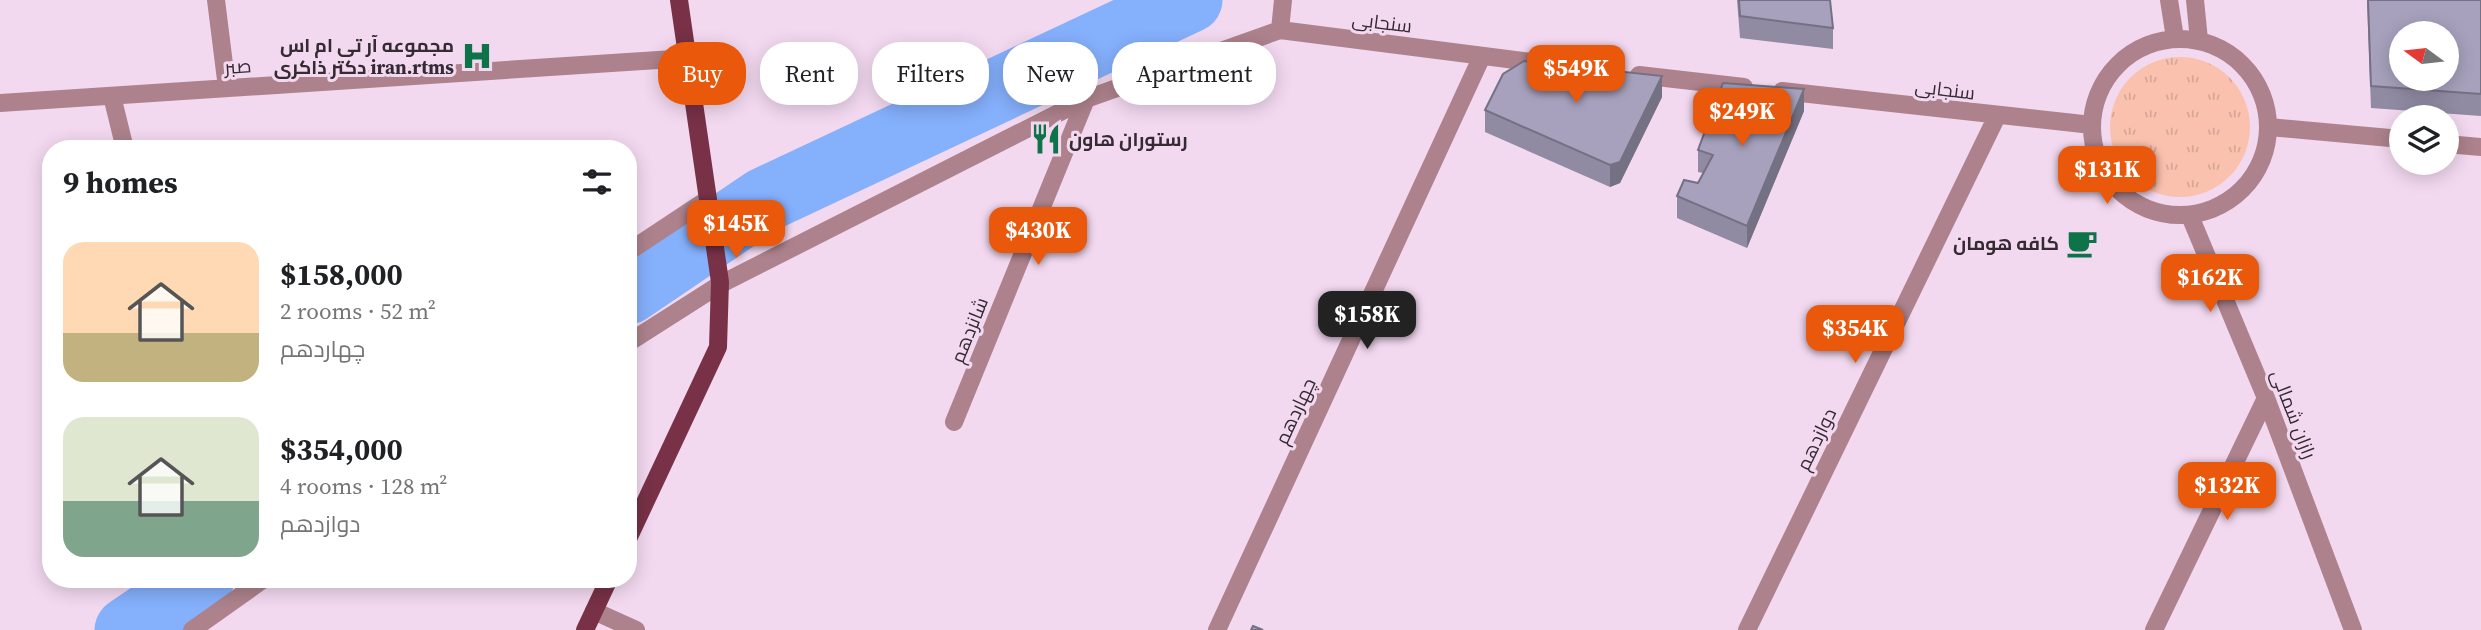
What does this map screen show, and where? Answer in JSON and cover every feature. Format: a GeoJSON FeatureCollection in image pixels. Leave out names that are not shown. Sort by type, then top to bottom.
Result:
{"type":"FeatureCollection","features":[{"type":"Feature","properties":{"kind":"main road"},"geometry":{"type":"LineString","coordinates":[[679,0],[686,42]]}},
{"type":"Feature","properties":{"kind":"main road"},"geometry":{"type":"LineString","coordinates":[[637,520],[718,347],[720,284],[695,105]]}},
{"type":"Feature","properties":{"kind":"main road"},"geometry":{"type":"LineString","coordinates":[[585,630],[605,588]]}},
{"type":"Feature","properties":{"kind":"street"},"geometry":{"type":"LineString","coordinates":[[216,0],[228,88]]}},
{"type":"Feature","properties":{"kind":"street"},"geometry":{"type":"LineString","coordinates":[[1280,30],[1283,0]]}},
{"type":"Feature","properties":{"kind":"street"},"geometry":{"type":"LineString","coordinates":[[2169,0],[2175,38]]}},
{"type":"Feature","properties":{"kind":"street"},"geometry":{"type":"LineString","coordinates":[[2195,0],[2199,40]]}},
{"type":"Feature","properties":{"kind":"street","name":"سنجابی"},"geometry":{"type":"LineString","coordinates":[[1098,95],[1280,30],[1563,66]]}},
{"type":"Feature","properties":{"kind":"street"},"geometry":{"type":"LineString","coordinates":[[2175,38],[2199,40],[2221,48],[2241,62],[2256,80],[2266,103],[2269,127],[2265,152],[2255,176],[2237,195],[2215,209],[2190,216],[2160,214],[2132,202],[2110,182],[2096,155],[2092,125],[2096,99],[2108,76],[2126,57],[2149,44],[2175,38]]}},
{"type":"Feature","properties":{"kind":"street","name":"چهاردهم"},"geometry":{"type":"LineString","coordinates":[[1217,630],[1482,57]]}},
{"type":"Feature","properties":{"kind":"street","name":"صبر"},"geometry":{"type":"LineString","coordinates":[[0,103],[658,60]]}},
{"type":"Feature","properties":{"kind":"street","name":"سنجابی"},"geometry":{"type":"LineString","coordinates":[[1617,72],[2092,125]]}},
{"type":"Feature","properties":{"kind":"street"},"geometry":{"type":"LineString","coordinates":[[112,96],[123,140]]}},
{"type":"Feature","properties":{"kind":"street","name":"سنجابی"},"geometry":{"type":"LineString","coordinates":[[637,337],[720,284],[1074,105]]}},
{"type":"Feature","properties":{"kind":"street","name":"شانزدهم"},"geometry":{"type":"LineString","coordinates":[[954,422],[1084,105]]}},
{"type":"Feature","properties":{"kind":"street","name":"دوازدهم"},"geometry":{"type":"LineString","coordinates":[[1747,630],[1997,116]]}},
{"type":"Feature","properties":{"kind":"street"},"geometry":{"type":"LineString","coordinates":[[2269,127],[2389,138]]}},
{"type":"Feature","properties":{"kind":"street"},"geometry":{"type":"LineString","coordinates":[[2459,145],[2481,147]]}},
{"type":"Feature","properties":{"kind":"street"},"geometry":{"type":"LineString","coordinates":[[637,246],[708,201]]}},
{"type":"Feature","properties":{"kind":"street","name":"رازان شمالی"},"geometry":{"type":"LineString","coordinates":[[2190,216],[2266,398],[2353,630]]}},
{"type":"Feature","properties":{"kind":"street"},"geometry":{"type":"LineString","coordinates":[[2154,630],[2266,398]]}},
{"type":"Feature","properties":{"kind":"street"},"geometry":{"type":"LineString","coordinates":[[192,630],[251,588]]}},
{"type":"Feature","properties":{"kind":"street"},"geometry":{"type":"LineString","coordinates":[[594,611],[636,630]]}},
{"type":"Feature","properties":{"kind":"green space"},"geometry":{"type":"Polygon","coordinates":[[[2180,57],[2207,62],[2230,77],[2245,100],[2250,127],[2245,154],[2230,177],[2207,192],[2180,197],[2153,192],[2130,177],[2115,154],[2110,127],[2115,100],[2130,77],[2153,62],[2180,57]]]}},
{"type":"Feature","properties":{"kind":"building"},"geometry":{"type":"Polygon","coordinates":[[[1739,0],[1830,0],[1833,28],[1740,16],[1739,0]]]}},
{"type":"Feature","properties":{"kind":"building"},"geometry":{"type":"Polygon","coordinates":[[[2368,0],[2481,0],[2481,94],[2440,91],[2459,91],[2459,21],[2389,21],[2389,87],[2371,86],[2368,0]]]}},
{"type":"Feature","properties":{"kind":"building"},"geometry":{"type":"Polygon","coordinates":[[[1524,61],[1662,76],[1620,162],[1610,165],[1485,110],[1503,74],[1524,61]]]}},
{"type":"Feature","properties":{"kind":"building"},"geometry":{"type":"Polygon","coordinates":[[[1723,83],[1804,89],[1747,226],[1677,196],[1684,180],[1698,183],[1713,155],[1698,150],[1723,83]]]}},
{"type":"Feature","properties":{"kind":"waterway"},"geometry":{"type":"LineString","coordinates":[[637,286],[764,200],[1190,0]]}},
{"type":"Feature","properties":{"kind":"waterway"},"geometry":{"type":"LineString","coordinates":[[127,630],[189,588]]}},
{"type":"Feature","properties":{"kind":"place","name":"مجموعه آر تی ام اس دکتر ذاکری iran.rtms"},"geometry":{"type":"Point","coordinates":[477,56]}},
{"type":"Feature","properties":{"kind":"place","name":"رستوران هاون"},"geometry":{"type":"Point","coordinates":[1046,139]}},
{"type":"Feature","properties":{"kind":"place","name":"کافه هومان"},"geometry":{"type":"Point","coordinates":[2082,243]}}]}
